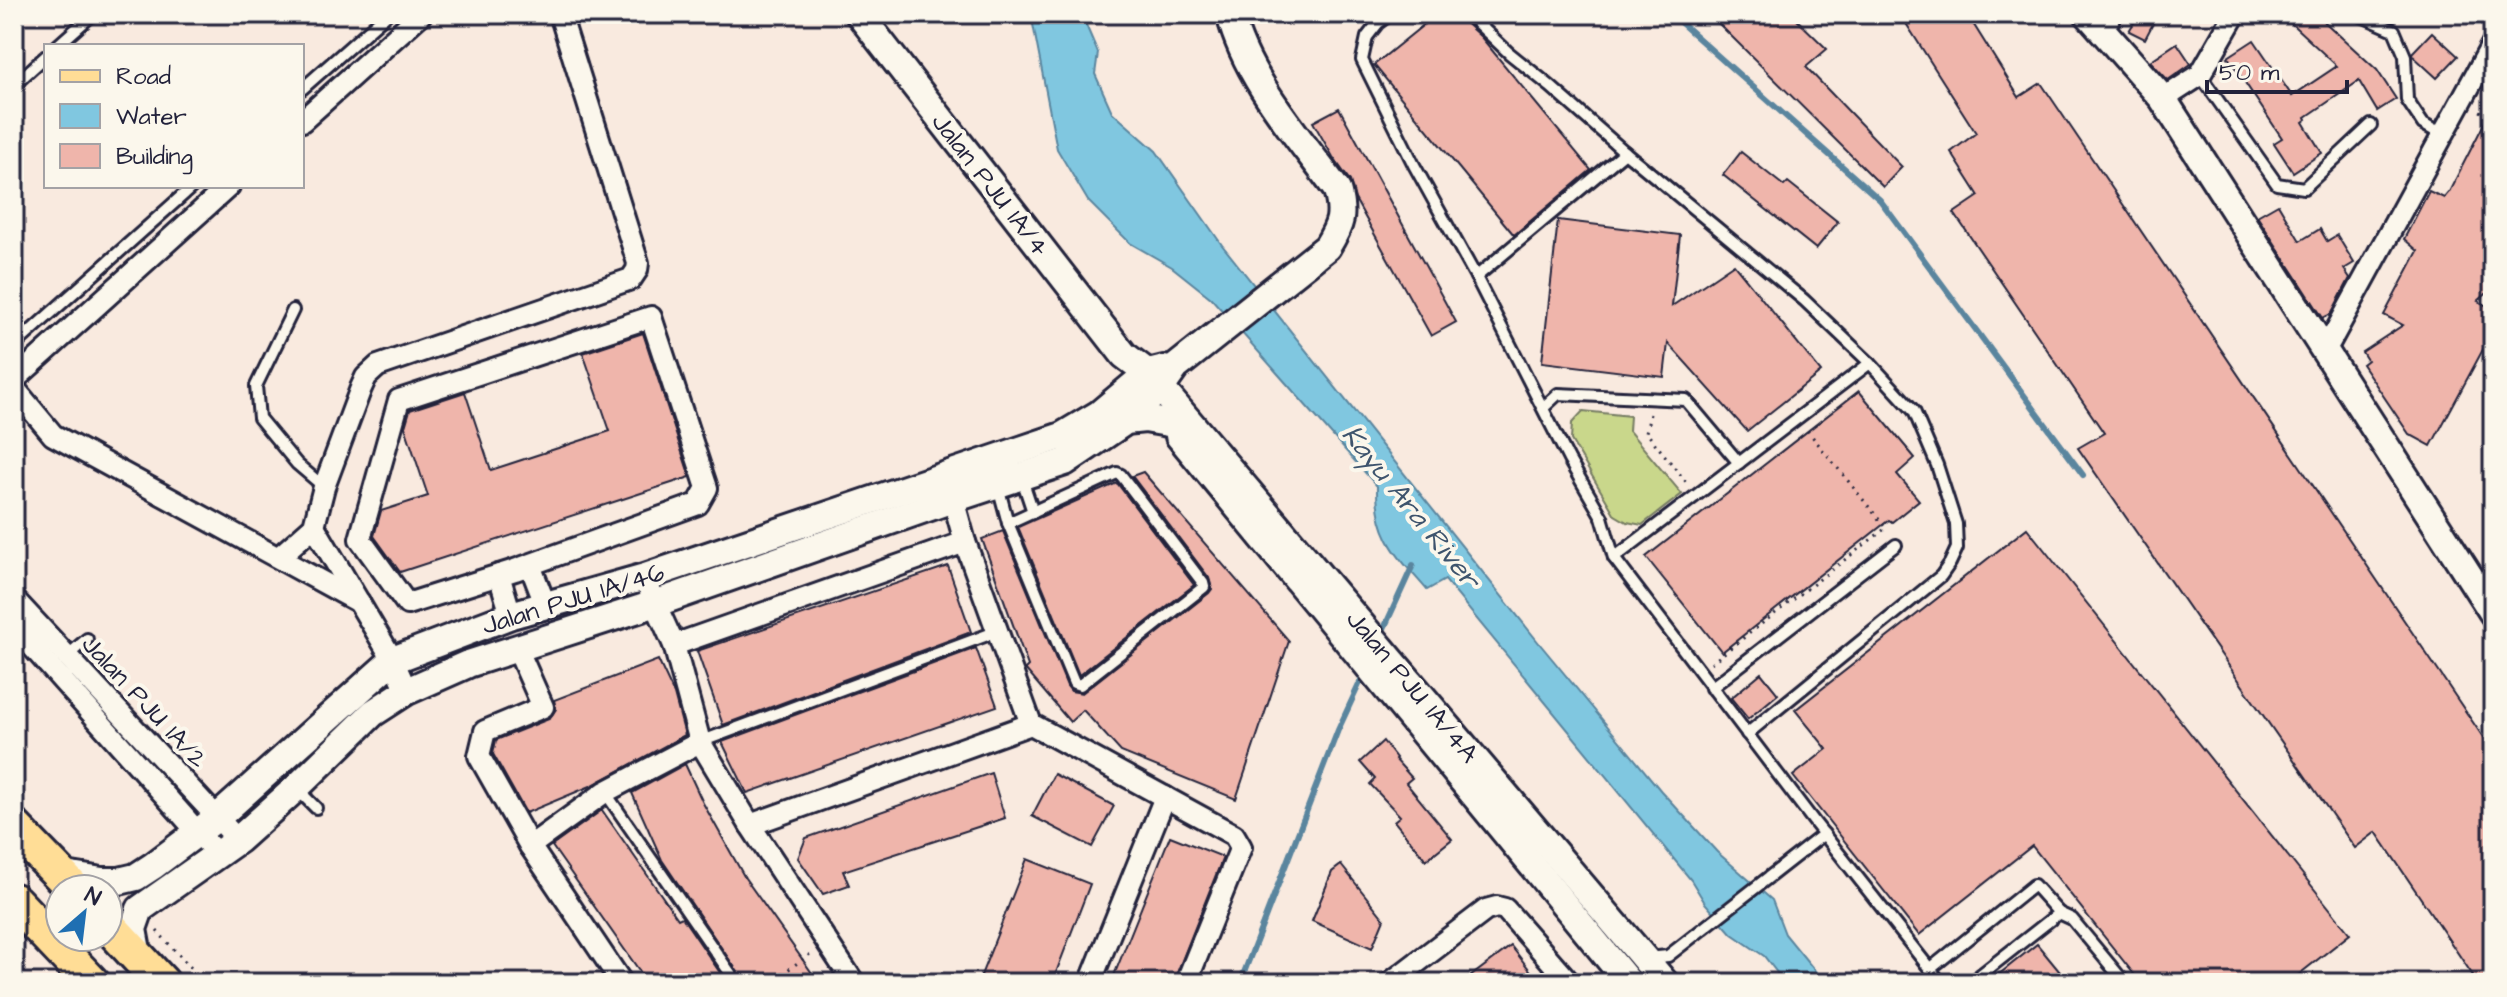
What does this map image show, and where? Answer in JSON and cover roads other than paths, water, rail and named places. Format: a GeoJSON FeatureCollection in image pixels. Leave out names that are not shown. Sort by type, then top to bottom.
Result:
{"type":"FeatureCollection","features":[{"type":"Feature","properties":{"kind":"main road"},"geometry":{"type":"LineString","coordinates":[[14,827],[58,873]]}},
{"type":"Feature","properties":{"kind":"main road"},"geometry":{"type":"LineString","coordinates":[[14,901],[92,983]]}},
{"type":"Feature","properties":{"kind":"main road"},"geometry":{"type":"LineString","coordinates":[[124,942],[162,983]]}},
{"type":"Feature","properties":{"kind":"street"},"geometry":{"type":"LineString","coordinates":[[304,119],[421,14]]}},
{"type":"Feature","properties":{"kind":"street"},"geometry":{"type":"LineString","coordinates":[[279,557],[314,526],[324,487],[361,388],[366,377],[378,366],[631,279],[637,270],[638,263],[560,14]]}},
{"type":"Feature","properties":{"kind":"street","name":"Jalan PJU 1A/4"},"geometry":{"type":"LineString","coordinates":[[859,14],[1148,386]]}},
{"type":"Feature","properties":{"kind":"street"},"geometry":{"type":"LineString","coordinates":[[1148,386],[1327,247],[1341,220],[1342,208],[1337,190],[1245,58],[1230,14]]}},
{"type":"Feature","properties":{"kind":"street"},"geometry":{"type":"LineString","coordinates":[[2088,14],[2112,24],[2163,99],[2493,613]]}},
{"type":"Feature","properties":{"kind":"street"},"geometry":{"type":"LineString","coordinates":[[2163,99],[2200,75],[2235,14]]}},
{"type":"Feature","properties":{"kind":"street"},"geometry":{"type":"LineString","coordinates":[[2325,351],[2493,43]]}},
{"type":"Feature","properties":{"kind":"street"},"geometry":{"type":"LineString","coordinates":[[14,380],[227,188]]}},
{"type":"Feature","properties":{"kind":"street"},"geometry":{"type":"LineString","coordinates":[[651,317],[707,488],[698,504],[499,575],[407,604],[360,539],[399,400],[651,317]]}},
{"type":"Feature","properties":{"kind":"street","name":"Jalan PJU 1A/46"},"geometry":{"type":"LineString","coordinates":[[138,956],[133,929],[140,909],[228,847],[296,788],[373,713],[407,691],[468,664],[654,604],[1065,462],[1125,421],[1148,386]]}},
{"type":"Feature","properties":{"kind":"street","name":"Jalan PJU 1A/46"},"geometry":{"type":"LineString","coordinates":[[124,880],[136,877],[208,824],[393,660],[511,615],[645,577],[1062,436],[1148,386]]}},
{"type":"Feature","properties":{"kind":"street","name":"Jalan PJU 1A/4A"},"geometry":{"type":"LineString","coordinates":[[1148,386],[1168,423],[1362,640]]}},
{"type":"Feature","properties":{"kind":"street","name":"Jalan PJU 1A/4A"},"geometry":{"type":"LineString","coordinates":[[1148,386],[1362,640],[1629,983]]}},
{"type":"Feature","properties":{"kind":"street"},"geometry":{"type":"LineString","coordinates":[[14,388],[53,435],[359,602]]}},
{"type":"Feature","properties":{"kind":"street"},"geometry":{"type":"LineString","coordinates":[[1125,421],[1145,419],[1168,423]]}},
{"type":"Feature","properties":{"kind":"street"},"geometry":{"type":"LineString","coordinates":[[953,499],[965,542],[1031,724],[1234,835],[1241,847],[1186,983]]}},
{"type":"Feature","properties":{"kind":"street"},"geometry":{"type":"LineString","coordinates":[[314,526],[393,660],[407,691]]}},
{"type":"Feature","properties":{"kind":"street"},"geometry":{"type":"LineString","coordinates":[[674,645],[965,542]]}},
{"type":"Feature","properties":{"kind":"street"},"geometry":{"type":"LineString","coordinates":[[530,565],[545,604]]}},
{"type":"Feature","properties":{"kind":"street"},"geometry":{"type":"LineString","coordinates":[[499,575],[511,615]]}},
{"type":"Feature","properties":{"kind":"street"},"geometry":{"type":"LineString","coordinates":[[645,577],[674,645],[700,742],[750,825],[854,983]]}},
{"type":"Feature","properties":{"kind":"street","name":"Jalan PJU 1A/2"},"geometry":{"type":"LineString","coordinates":[[14,599],[60,662],[228,847]]}},
{"type":"Feature","properties":{"kind":"street","name":"Jalan PJU 1A/2"},"geometry":{"type":"LineString","coordinates":[[14,626],[60,662]]}},
{"type":"Feature","properties":{"kind":"street"},"geometry":{"type":"LineString","coordinates":[[517,648],[543,707],[485,731],[479,756],[530,846],[622,983]]}},
{"type":"Feature","properties":{"kind":"street","name":"Jalan PJU 1A/4A"},"geometry":{"type":"LineString","coordinates":[[1400,689],[1660,969]]}},
{"type":"Feature","properties":{"kind":"street"},"geometry":{"type":"LineString","coordinates":[[750,825],[1031,724]]}},
{"type":"Feature","properties":{"kind":"street"},"geometry":{"type":"LineString","coordinates":[[530,846],[605,792],[700,742]]}},
{"type":"Feature","properties":{"kind":"street"},"geometry":{"type":"LineString","coordinates":[[1090,983],[1165,797]]}},
{"type":"Feature","properties":{"kind":"street"},"geometry":{"type":"LineString","coordinates":[[1390,983],[1486,910],[1497,907],[1505,909],[1570,983]]}},
{"type":"Feature","properties":{"kind":"lane"},"geometry":{"type":"LineString","coordinates":[[59,44],[93,14]]}},
{"type":"Feature","properties":{"kind":"lane"},"geometry":{"type":"LineString","coordinates":[[304,87],[387,14]]}},
{"type":"Feature","properties":{"kind":"lane"},"geometry":{"type":"LineString","coordinates":[[1390,14],[1367,37],[1362,60],[1414,165],[1602,517],[1614,558],[1941,983]]}},
{"type":"Feature","properties":{"kind":"lane"},"geometry":{"type":"LineString","coordinates":[[1468,14],[1625,152],[1804,300],[1870,363],[1914,411],[1937,465],[1956,524],[1957,548],[1941,576],[1747,734]]}},
{"type":"Feature","properties":{"kind":"lane"},"geometry":{"type":"LineString","coordinates":[[2357,14],[2394,30],[2405,56],[2407,100],[2423,124],[2444,136]]}},
{"type":"Feature","properties":{"kind":"lane"},"geometry":{"type":"LineString","coordinates":[[14,85],[44,58]]}},
{"type":"Feature","properties":{"kind":"lane"},"geometry":{"type":"LineString","coordinates":[[2200,75],[2277,184],[2304,188],[2371,125]]}},
{"type":"Feature","properties":{"kind":"lane"},"geometry":{"type":"LineString","coordinates":[[1476,277],[1625,152]]}},
{"type":"Feature","properties":{"kind":"lane"},"geometry":{"type":"LineString","coordinates":[[14,346],[191,188]]}},
{"type":"Feature","properties":{"kind":"lane"},"geometry":{"type":"LineString","coordinates":[[293,310],[256,386],[259,418],[297,464],[324,487]]}},
{"type":"Feature","properties":{"kind":"lane"},"geometry":{"type":"LineString","coordinates":[[1614,558],[1870,363]]}},
{"type":"Feature","properties":{"kind":"lane"},"geometry":{"type":"LineString","coordinates":[[1544,407],[1558,394],[1686,400],[1739,463]]}},
{"type":"Feature","properties":{"kind":"lane"},"geometry":{"type":"LineString","coordinates":[[1008,523],[1117,473],[1204,587],[1080,685],[1074,683],[1008,523],[1009,480]]}},
{"type":"Feature","properties":{"kind":"lane"},"geometry":{"type":"LineString","coordinates":[[1009,480],[1033,512]]}},
{"type":"Feature","properties":{"kind":"lane"},"geometry":{"type":"LineString","coordinates":[[1711,688],[1896,545]]}},
{"type":"Feature","properties":{"kind":"lane"},"geometry":{"type":"LineString","coordinates":[[700,742],[998,631]]}},
{"type":"Feature","properties":{"kind":"lane"},"geometry":{"type":"LineString","coordinates":[[60,662],[87,639]]}},
{"type":"Feature","properties":{"kind":"lane"},"geometry":{"type":"LineString","coordinates":[[296,788],[316,808]]}},
{"type":"Feature","properties":{"kind":"lane"},"geometry":{"type":"LineString","coordinates":[[605,792],[737,983]]}},
{"type":"Feature","properties":{"kind":"lane"},"geometry":{"type":"LineString","coordinates":[[1660,969],[1680,946],[1824,834]]}},
{"type":"Feature","properties":{"kind":"lane"},"geometry":{"type":"LineString","coordinates":[[1930,969],[2034,885],[2059,913],[2072,919],[2125,983]]}},
{"type":"Feature","properties":{"kind":"lane"},"geometry":{"type":"LineString","coordinates":[[1970,983],[2059,913]]}},
{"type":"Feature","properties":{"kind":"water","name":"Kayu Ara River"},"geometry":{"type":"Polygon","coordinates":[[[1031,14],[1086,14],[1086,25],[1098,53],[1095,74],[1112,112],[1156,151],[1222,245],[1661,791],[1717,852],[1772,900],[1785,934],[1825,983],[1785,983],[1764,956],[1732,934],[1445,580],[1427,590],[1406,566],[1384,532],[1377,486],[1211,298],[1172,267],[1130,243],[1088,201],[1057,149],[1031,14]]]}},
{"type":"Feature","properties":{"kind":"waterway"},"geometry":{"type":"LineString","coordinates":[[1671,14],[1880,200],[2083,475]]}},
{"type":"Feature","properties":{"kind":"waterway"},"geometry":{"type":"LineString","coordinates":[[1381,635],[1413,565]]}},
{"type":"Feature","properties":{"kind":"waterway"},"geometry":{"type":"LineString","coordinates":[[1240,983],[1338,730],[1364,674]]}}]}
